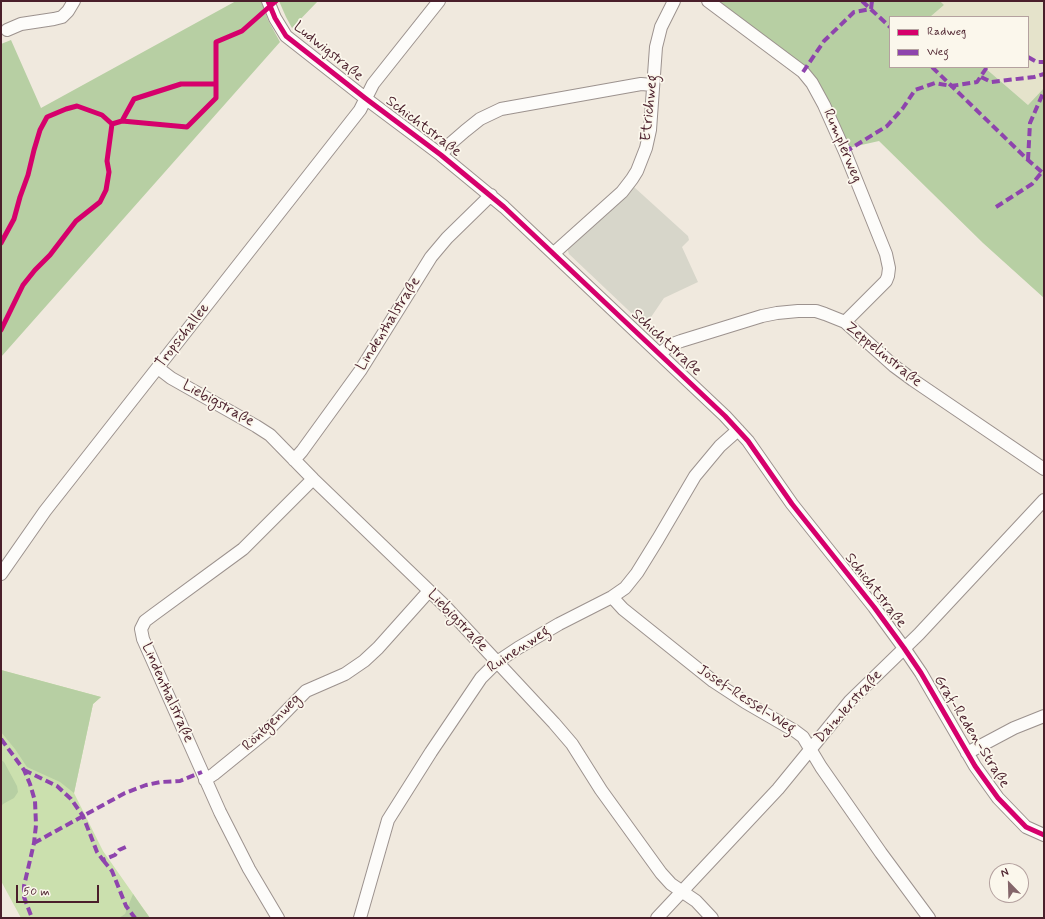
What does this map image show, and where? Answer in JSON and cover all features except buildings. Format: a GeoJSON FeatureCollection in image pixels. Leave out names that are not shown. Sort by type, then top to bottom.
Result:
{"type":"FeatureCollection","features":[{"type":"Feature","properties":{"kind":"street"},"geometry":{"type":"LineString","coordinates":[[7,30],[21,24],[62,17],[74,1]]}},
{"type":"Feature","properties":{"kind":"street","name":"Ludwigstraße"},"geometry":{"type":"LineString","coordinates":[[268,1],[275,18],[286,36],[366,98]]}},
{"type":"Feature","properties":{"kind":"street"},"geometry":{"type":"LineString","coordinates":[[366,98],[373,84],[439,1]]}},
{"type":"Feature","properties":{"kind":"street","name":"Etrichweg"},"geometry":{"type":"LineString","coordinates":[[554,253],[622,192],[632,179],[643,156],[650,130],[655,51],[666,16],[674,1]]}},
{"type":"Feature","properties":{"kind":"street","name":"Rumplerweg"},"geometry":{"type":"LineString","coordinates":[[708,1],[803,72],[812,83],[824,105],[845,152],[886,254],[889,268],[886,281],[845,322]]}},
{"type":"Feature","properties":{"kind":"street"},"geometry":{"type":"LineString","coordinates":[[441,155],[465,130],[480,119],[501,109],[641,84],[652,85]]}},
{"type":"Feature","properties":{"kind":"street","name":"Schichtstraße"},"geometry":{"type":"LineString","coordinates":[[366,98],[491,195],[554,253],[738,430],[752,447],[792,504],[874,607],[904,648]]}},
{"type":"Feature","properties":{"kind":"street","name":"Tropschallee"},"geometry":{"type":"LineString","coordinates":[[1,574],[45,512],[360,110],[366,98]]}},
{"type":"Feature","properties":{"kind":"street","name":"Lindenthalstraße"},"geometry":{"type":"LineString","coordinates":[[294,460],[360,371],[431,257],[447,238],[491,195]]}},
{"type":"Feature","properties":{"kind":"street","name":"Zeppelinstraße"},"geometry":{"type":"LineString","coordinates":[[660,354],[670,345],[680,341],[777,313],[816,311],[836,317],[845,322],[894,366],[1044,469]]}},
{"type":"Feature","properties":{"kind":"street","name":"Liebigstraße"},"geometry":{"type":"LineString","coordinates":[[158,368],[184,385],[256,426],[270,436],[458,619],[572,744],[601,790],[661,873],[682,893],[696,901],[712,918]]}},
{"type":"Feature","properties":{"kind":"street","name":"Ruinenweg"},"geometry":{"type":"LineString","coordinates":[[360,918],[386,826],[392,814],[474,686],[497,662],[518,648],[553,627],[612,597],[626,588],[637,573],[695,476],[720,446],[738,430]]}},
{"type":"Feature","properties":{"kind":"street","name":"Lindenthalstraße"},"geometry":{"type":"LineString","coordinates":[[278,918],[262,893],[237,846],[205,780],[141,633],[143,625],[153,615],[243,549],[313,479]]}},
{"type":"Feature","properties":{"kind":"street","name":"Daimlerstraße"},"geometry":{"type":"LineString","coordinates":[[657,918],[778,789],[850,701],[904,648],[1044,500]]}},
{"type":"Feature","properties":{"kind":"street","name":"Röntgenweg"},"geometry":{"type":"LineString","coordinates":[[205,780],[267,731],[306,691],[345,674],[364,661],[378,648],[429,591]]}},
{"type":"Feature","properties":{"kind":"street","name":"Josef-Ressel-Weg"},"geometry":{"type":"LineString","coordinates":[[612,597],[623,609],[713,681],[799,734],[807,743],[818,763],[928,918]]}},
{"type":"Feature","properties":{"kind":"street","name":"Graf-Reden-Straße"},"geometry":{"type":"LineString","coordinates":[[904,648],[921,673],[967,753],[987,784],[1008,809],[1026,827],[1044,835]]}},
{"type":"Feature","properties":{"kind":"street"},"geometry":{"type":"LineString","coordinates":[[967,753],[1008,731],[1044,716]]}},
{"type":"Feature","properties":{"kind":"shaded area"},"geometry":{"type":"Polygon","coordinates":[[[940,1],[1044,1],[1044,88],[1028,105],[985,68],[1029,68],[1029,16],[931,16],[944,5],[940,1]]]}},
{"type":"Feature","properties":{"kind":"shaded area"},"geometry":{"type":"Polygon","coordinates":[[[634,187],[688,236],[689,240],[682,247],[698,282],[664,298],[645,326],[569,254],[567,248],[634,187]]]}},
{"type":"Feature","properties":{"kind":"green space"},"geometry":{"type":"Polygon","coordinates":[[[236,1],[261,1],[268,20],[280,42],[1,357],[1,44],[11,40],[41,108],[236,1]]]}},
{"type":"Feature","properties":{"kind":"green space"},"geometry":{"type":"Polygon","coordinates":[[[279,1],[318,1],[292,28],[279,1]]]}},
{"type":"Feature","properties":{"kind":"green space"},"geometry":{"type":"Polygon","coordinates":[[[717,1],[940,1],[944,5],[931,16],[889,16],[889,68],[985,68],[1028,105],[1044,88],[1044,298],[983,243],[879,141],[848,148],[816,81],[717,1]]]}},
{"type":"Feature","properties":{"kind":"green space"},"geometry":{"type":"Polygon","coordinates":[[[1,670],[101,697],[93,704],[74,793],[103,851],[150,918],[21,918],[1,881],[1,670]]]}},
{"type":"Feature","properties":{"kind":"green space"},"geometry":{"type":"Polygon","coordinates":[[[1,670],[101,697],[93,704],[74,793],[60,782],[27,767],[1,732],[1,670]]]}},
{"type":"Feature","properties":{"kind":"green space"},"geometry":{"type":"Polygon","coordinates":[[[1,760],[4,762],[17,786],[18,792],[14,798],[3,804],[1,807],[1,760]]]}},
{"type":"Feature","properties":{"kind":"green space"},"geometry":{"type":"Polygon","coordinates":[[[133,894],[150,918],[119,918],[125,914],[133,894]]]}},
{"type":"Feature","properties":{"kind":"marked path"},"geometry":{"type":"LineString","coordinates":[[862,1],[889,26]]}},
{"type":"Feature","properties":{"kind":"marked path"},"geometry":{"type":"LineString","coordinates":[[803,72],[824,41],[854,12],[871,9],[872,1]]}},
{"type":"Feature","properties":{"kind":"marked path"},"geometry":{"type":"LineString","coordinates":[[1029,58],[1037,62],[1044,62]]}},
{"type":"Feature","properties":{"kind":"marked path"},"geometry":{"type":"LineString","coordinates":[[933,68],[1044,174]]}},
{"type":"Feature","properties":{"kind":"marked path"},"geometry":{"type":"LineString","coordinates":[[845,152],[887,126],[903,108],[915,90],[935,83],[951,86],[977,82],[986,68]]}},
{"type":"Feature","properties":{"kind":"marked path"},"geometry":{"type":"LineString","coordinates":[[981,77],[991,82],[1034,77],[1044,74]]}},
{"type":"Feature","properties":{"kind":"marked path"},"geometry":{"type":"LineString","coordinates":[[1028,160],[1030,123],[1044,91]]}},
{"type":"Feature","properties":{"kind":"marked path"},"geometry":{"type":"LineString","coordinates":[[996,207],[1032,184],[1042,172]]}},
{"type":"Feature","properties":{"kind":"marked path"},"geometry":{"type":"LineString","coordinates":[[1,739],[24,770],[35,801],[36,825],[34,843],[24,886],[24,897],[32,918]]}},
{"type":"Feature","properties":{"kind":"marked path"},"geometry":{"type":"LineString","coordinates":[[24,770],[57,786],[71,799],[83,816],[97,852],[103,860],[115,855],[119,850],[128,846]]}},
{"type":"Feature","properties":{"kind":"marked path"},"geometry":{"type":"LineString","coordinates":[[34,843],[125,793],[146,785],[161,782],[180,781],[202,772]]}},
{"type":"Feature","properties":{"kind":"marked path"},"geometry":{"type":"LineString","coordinates":[[103,860],[112,871],[126,906],[135,918]]}},
{"type":"Feature","properties":{"kind":"cycle path"},"geometry":{"type":"LineString","coordinates":[[268,1],[275,18],[286,36],[441,155],[504,207],[725,416],[748,441],[792,504],[874,607],[904,648],[921,673],[975,766],[998,798],[1026,827],[1044,835]]}},
{"type":"Feature","properties":{"kind":"cycle path"},"geometry":{"type":"LineString","coordinates":[[112,124],[122,121],[187,127],[216,98],[216,42],[242,31],[276,1]]}},
{"type":"Feature","properties":{"kind":"cycle path"},"geometry":{"type":"LineString","coordinates":[[122,121],[134,99],[181,84],[216,84]]}},
{"type":"Feature","properties":{"kind":"cycle path"},"geometry":{"type":"LineString","coordinates":[[1,243],[14,219],[40,130],[47,117],[77,106],[102,115],[112,124],[107,161],[109,172],[106,190],[100,202],[76,221],[50,255],[23,285],[1,330]]}}]}
